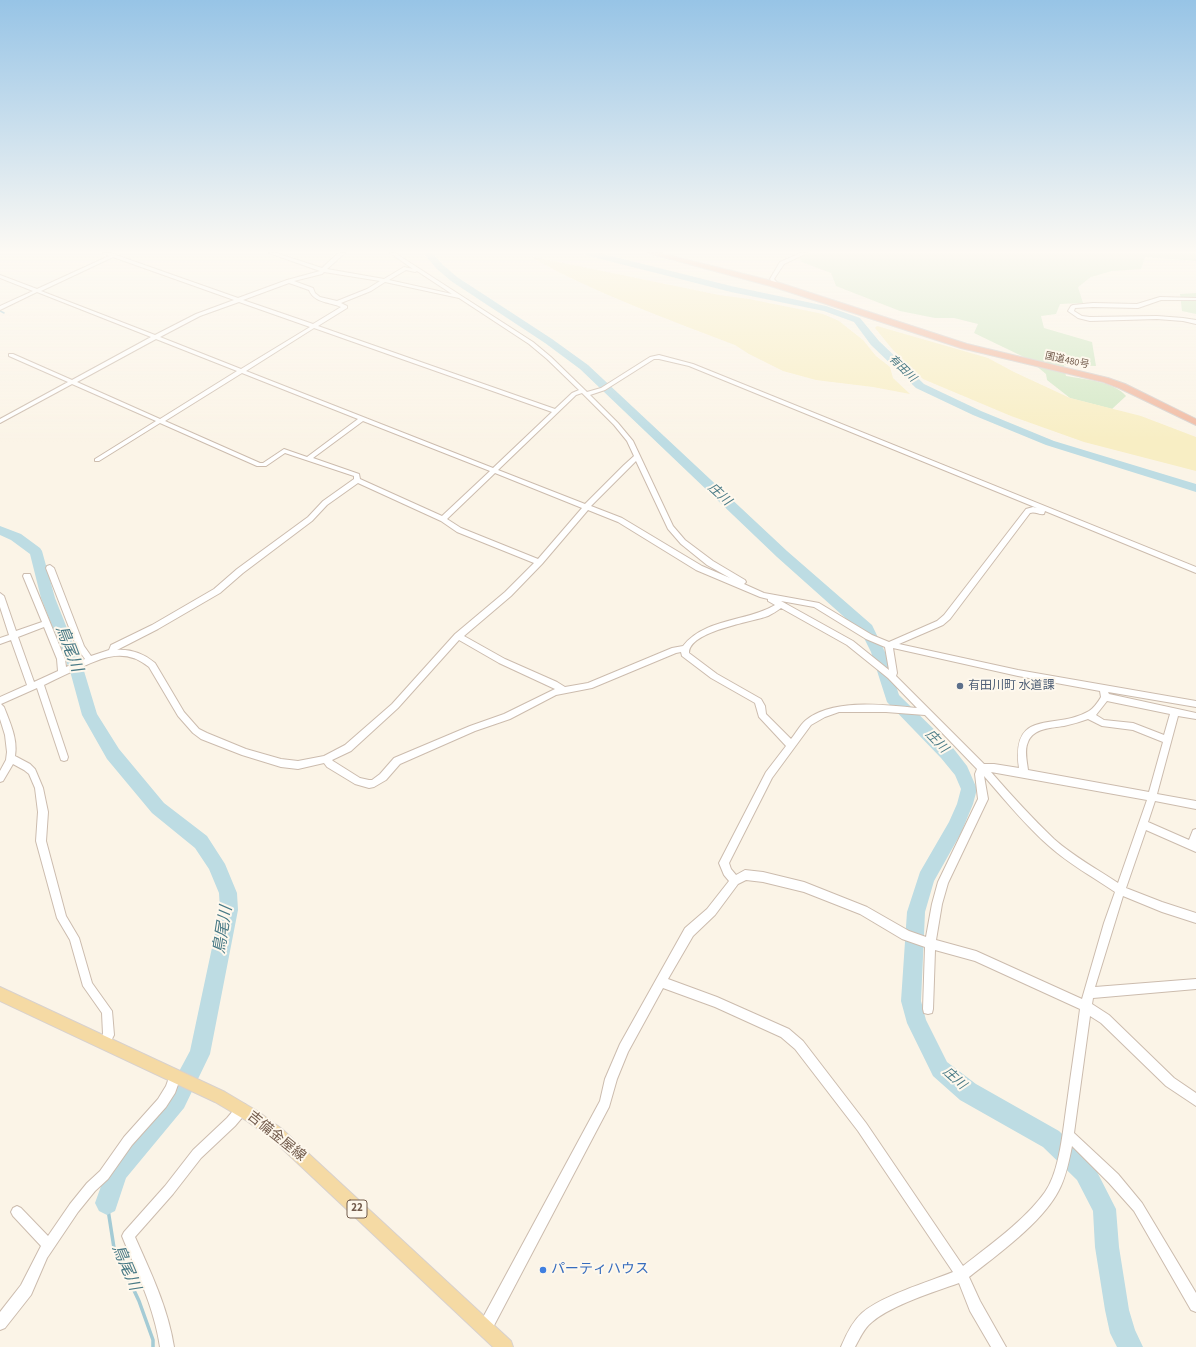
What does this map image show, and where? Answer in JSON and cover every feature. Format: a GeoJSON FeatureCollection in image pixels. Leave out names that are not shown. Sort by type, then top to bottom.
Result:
{"type":"FeatureCollection","features":[{"type":"Feature","properties":{"kind":"highway","name":"国道480号"},"geometry":{"type":"LineString","coordinates":[[872,316],[964,346],[1105,380],[1122,386],[1196,422]]}},
{"type":"Feature","properties":{"kind":"main road","name":"吉備金屋線"},"geometry":{"type":"LineString","coordinates":[[0,994],[198,1086],[242,1109],[277,1134],[505,1347]]}},
{"type":"Feature","properties":{"kind":"street"},"geometry":{"type":"LineString","coordinates":[[102,316],[588,506],[625,523],[689,563],[763,595],[816,605],[869,637],[889,645],[1018,673],[1196,716]]}},
{"type":"Feature","properties":{"kind":"street"},"geometry":{"type":"LineString","coordinates":[[0,421],[196,316]]}},
{"type":"Feature","properties":{"kind":"street"},"geometry":{"type":"LineString","coordinates":[[283,316],[555,411]]}},
{"type":"Feature","properties":{"kind":"street"},"geometry":{"type":"LineString","coordinates":[[97,460],[331,316]]}},
{"type":"Feature","properties":{"kind":"street"},"geometry":{"type":"LineString","coordinates":[[489,316],[531,343],[549,358],[621,430],[630,441],[638,456],[670,527],[683,542],[710,563],[763,595],[850,643],[891,676],[982,768],[1052,843],[1079,863],[1120,890],[1162,907],[1196,918]]}},
{"type":"Feature","properties":{"kind":"street"},"geometry":{"type":"LineString","coordinates":[[1078,316],[1090,319],[1157,318],[1182,319],[1196,322]]}},
{"type":"Feature","properties":{"kind":"street"},"geometry":{"type":"LineString","coordinates":[[11,355],[161,420],[259,465],[264,465],[284,451],[357,475],[357,480]]}},
{"type":"Feature","properties":{"kind":"street"},"geometry":{"type":"LineString","coordinates":[[443,519],[574,394],[604,389],[652,358],[659,357],[691,365],[1196,570]]}},
{"type":"Feature","properties":{"kind":"street"},"geometry":{"type":"LineString","coordinates":[[308,459],[363,418]]}},
{"type":"Feature","properties":{"kind":"street"},"geometry":{"type":"LineString","coordinates":[[0,701],[64,671],[112,652],[133,654],[148,661],[156,670],[181,714],[196,731],[213,740],[281,763],[298,765],[326,759],[348,748],[395,706],[458,636],[508,594],[540,562],[588,506],[626,466],[638,456]]}},
{"type":"Feature","properties":{"kind":"street"},"geometry":{"type":"LineString","coordinates":[[357,480],[443,519],[459,530],[540,562]]}},
{"type":"Feature","properties":{"kind":"street"},"geometry":{"type":"LineString","coordinates":[[112,652],[114,647],[155,627],[217,591],[240,571],[310,519],[326,503],[357,480]]}},
{"type":"Feature","properties":{"kind":"street"},"geometry":{"type":"LineString","coordinates":[[889,645],[940,623],[947,617],[1028,511],[1033,509],[1054,516],[1064,516]]}},
{"type":"Feature","properties":{"kind":"street"},"geometry":{"type":"LineString","coordinates":[[689,563],[696,565],[702,564],[704,560],[700,556]]}},
{"type":"Feature","properties":{"kind":"street"},"geometry":{"type":"LineString","coordinates":[[50,568],[82,648],[87,654],[87,661]]}},
{"type":"Feature","properties":{"kind":"street"},"geometry":{"type":"LineString","coordinates":[[27,576],[61,659],[64,671]]}},
{"type":"Feature","properties":{"kind":"street"},"geometry":{"type":"LineString","coordinates":[[0,596],[14,635],[64,757]]}},
{"type":"Feature","properties":{"kind":"street"},"geometry":{"type":"LineString","coordinates":[[781,605],[766,614],[709,631],[692,640],[685,649],[685,654],[714,676],[758,701],[765,718],[791,745]]}},
{"type":"Feature","properties":{"kind":"street"},"geometry":{"type":"LineString","coordinates":[[0,641],[46,623]]}},
{"type":"Feature","properties":{"kind":"street"},"geometry":{"type":"LineString","coordinates":[[458,636],[502,661],[564,690]]}},
{"type":"Feature","properties":{"kind":"street"},"geometry":{"type":"LineString","coordinates":[[889,645],[893,672],[891,676]]}},
{"type":"Feature","properties":{"kind":"street"},"geometry":{"type":"LineString","coordinates":[[326,759],[330,764],[358,781],[369,784],[374,783],[383,777],[397,761],[473,728],[507,717],[554,692],[589,686],[675,650],[685,649]]}},
{"type":"Feature","properties":{"kind":"street"},"geometry":{"type":"LineString","coordinates":[[1104,693],[1196,704]]}},
{"type":"Feature","properties":{"kind":"street"},"geometry":{"type":"LineString","coordinates":[[1024,773],[1020,752],[1022,743],[1027,733],[1089,715],[1096,710],[1104,693]]}},
{"type":"Feature","properties":{"kind":"street"},"geometry":{"type":"LineString","coordinates":[[0,707],[12,744],[12,759],[0,778]]}},
{"type":"Feature","properties":{"kind":"street"},"geometry":{"type":"LineString","coordinates":[[734,881],[727,872],[724,862],[769,775],[808,723],[822,714],[839,709],[886,709],[926,712]]}},
{"type":"Feature","properties":{"kind":"street"},"geometry":{"type":"LineString","coordinates":[[848,1347],[857,1328],[867,1317],[888,1304],[962,1276],[994,1250],[1028,1219],[1049,1196],[1059,1176],[1068,1135],[1088,993],[1120,890],[1152,797],[1175,712]]}},
{"type":"Feature","properties":{"kind":"street"},"geometry":{"type":"LineString","coordinates":[[1089,715],[1102,723],[1133,727],[1167,740]]}},
{"type":"Feature","properties":{"kind":"street"},"geometry":{"type":"LineString","coordinates":[[12,759],[27,767],[32,772],[39,788],[43,812],[41,840],[62,918],[74,938],[88,986],[107,1011],[109,1035],[104,1042]]}},
{"type":"Feature","properties":{"kind":"street"},"geometry":{"type":"LineString","coordinates":[[982,768],[994,768],[1024,773],[1196,805]]}},
{"type":"Feature","properties":{"kind":"street"},"geometry":{"type":"LineString","coordinates":[[928,1009],[930,944],[937,904],[943,882],[983,800],[979,774],[982,768]]}},
{"type":"Feature","properties":{"kind":"street"},"geometry":{"type":"LineString","coordinates":[[1143,824],[1194,847],[1196,833]]}},
{"type":"Feature","properties":{"kind":"street"},"geometry":{"type":"LineString","coordinates":[[485,1328],[605,1103],[611,1079],[624,1048],[689,932],[711,912],[734,881],[745,875],[763,876],[804,887],[863,910],[906,935],[930,944],[976,956],[1085,1006],[1105,1019],[1170,1082],[1196,1100]]}},
{"type":"Feature","properties":{"kind":"street"},"geometry":{"type":"LineString","coordinates":[[661,982],[716,1002],[785,1033],[799,1045],[862,1127],[962,1276],[975,1306],[999,1347]]}},
{"type":"Feature","properties":{"kind":"street"},"geometry":{"type":"LineString","coordinates":[[1088,993],[1196,984]]}},
{"type":"Feature","properties":{"kind":"street"},"geometry":{"type":"LineString","coordinates":[[0,1323],[26,1290],[49,1246],[80,1200],[104,1175],[128,1141],[166,1097],[177,1077]]}},
{"type":"Feature","properties":{"kind":"street"},"geometry":{"type":"LineString","coordinates":[[167,1347],[163,1323],[157,1303],[128,1236],[169,1190],[197,1154],[231,1122],[242,1109]]}},
{"type":"Feature","properties":{"kind":"street"},"geometry":{"type":"LineString","coordinates":[[1068,1135],[1116,1180],[1128,1194],[1138,1208],[1196,1305]]}},
{"type":"Feature","properties":{"kind":"street"},"geometry":{"type":"LineString","coordinates":[[17,1212],[49,1246]]}},
{"type":"Feature","properties":{"kind":"green space"},"geometry":{"type":"Polygon","coordinates":[[[924,316],[1042,316],[1044,328],[1092,342],[1096,366],[1064,365],[1066,376],[1107,384],[1115,387],[1126,396],[1112,409],[1070,398],[1047,380],[1046,374],[1028,359],[974,333],[978,324],[954,318],[935,318],[924,316]]]}},
{"type":"Feature","properties":{"kind":"sand"},"geometry":{"type":"Polygon","coordinates":[[[658,316],[827,316],[839,321],[863,340],[876,356],[890,367],[893,378],[910,394],[873,387],[816,380],[783,371],[749,354],[735,345],[658,316]]]}},
{"type":"Feature","properties":{"kind":"sand"},"geometry":{"type":"Polygon","coordinates":[[[877,326],[988,358],[1070,398],[1141,416],[1196,437],[1196,471],[1084,442],[1011,416],[923,379],[893,350],[875,328],[877,326]]]}},
{"type":"Feature","properties":{"kind":"waterway","name":"庄川"},"geometry":{"type":"LineString","coordinates":[[510,316],[584,367],[782,554],[867,629],[878,652],[892,698],[947,753],[961,771],[969,789],[965,804],[955,827],[926,878],[916,912],[911,1001],[917,1023],[940,1069],[968,1092],[1051,1139],[1085,1172],[1104,1209],[1107,1247],[1117,1310],[1123,1333],[1130,1347]]}},
{"type":"Feature","properties":{"kind":"waterway","name":"有田川"},"geometry":{"type":"LineString","coordinates":[[845,316],[857,320],[875,343],[920,386],[977,413],[1050,443],[1196,488]]}},
{"type":"Feature","properties":{"kind":"waterway","name":"鳥尾川"},"geometry":{"type":"LineString","coordinates":[[0,530],[16,537],[35,551],[48,598],[77,671],[90,715],[113,754],[158,808],[201,842],[216,864],[228,893],[229,910],[200,1054],[176,1100],[117,1172],[107,1203]]}},
{"type":"Feature","properties":{"kind":"waterway","name":"鳥尾川"},"geometry":{"type":"LineString","coordinates":[[107,1203],[114,1248],[139,1301],[153,1340],[153,1347]]}},
{"type":"Feature","properties":{"kind":"place","name":"有田川町 水道課"},"geometry":{"type":"Point","coordinates":[960,686]}},
{"type":"Feature","properties":{"kind":"place","name":"パーティハウス"},"geometry":{"type":"Point","coordinates":[543,1270]}}]}
